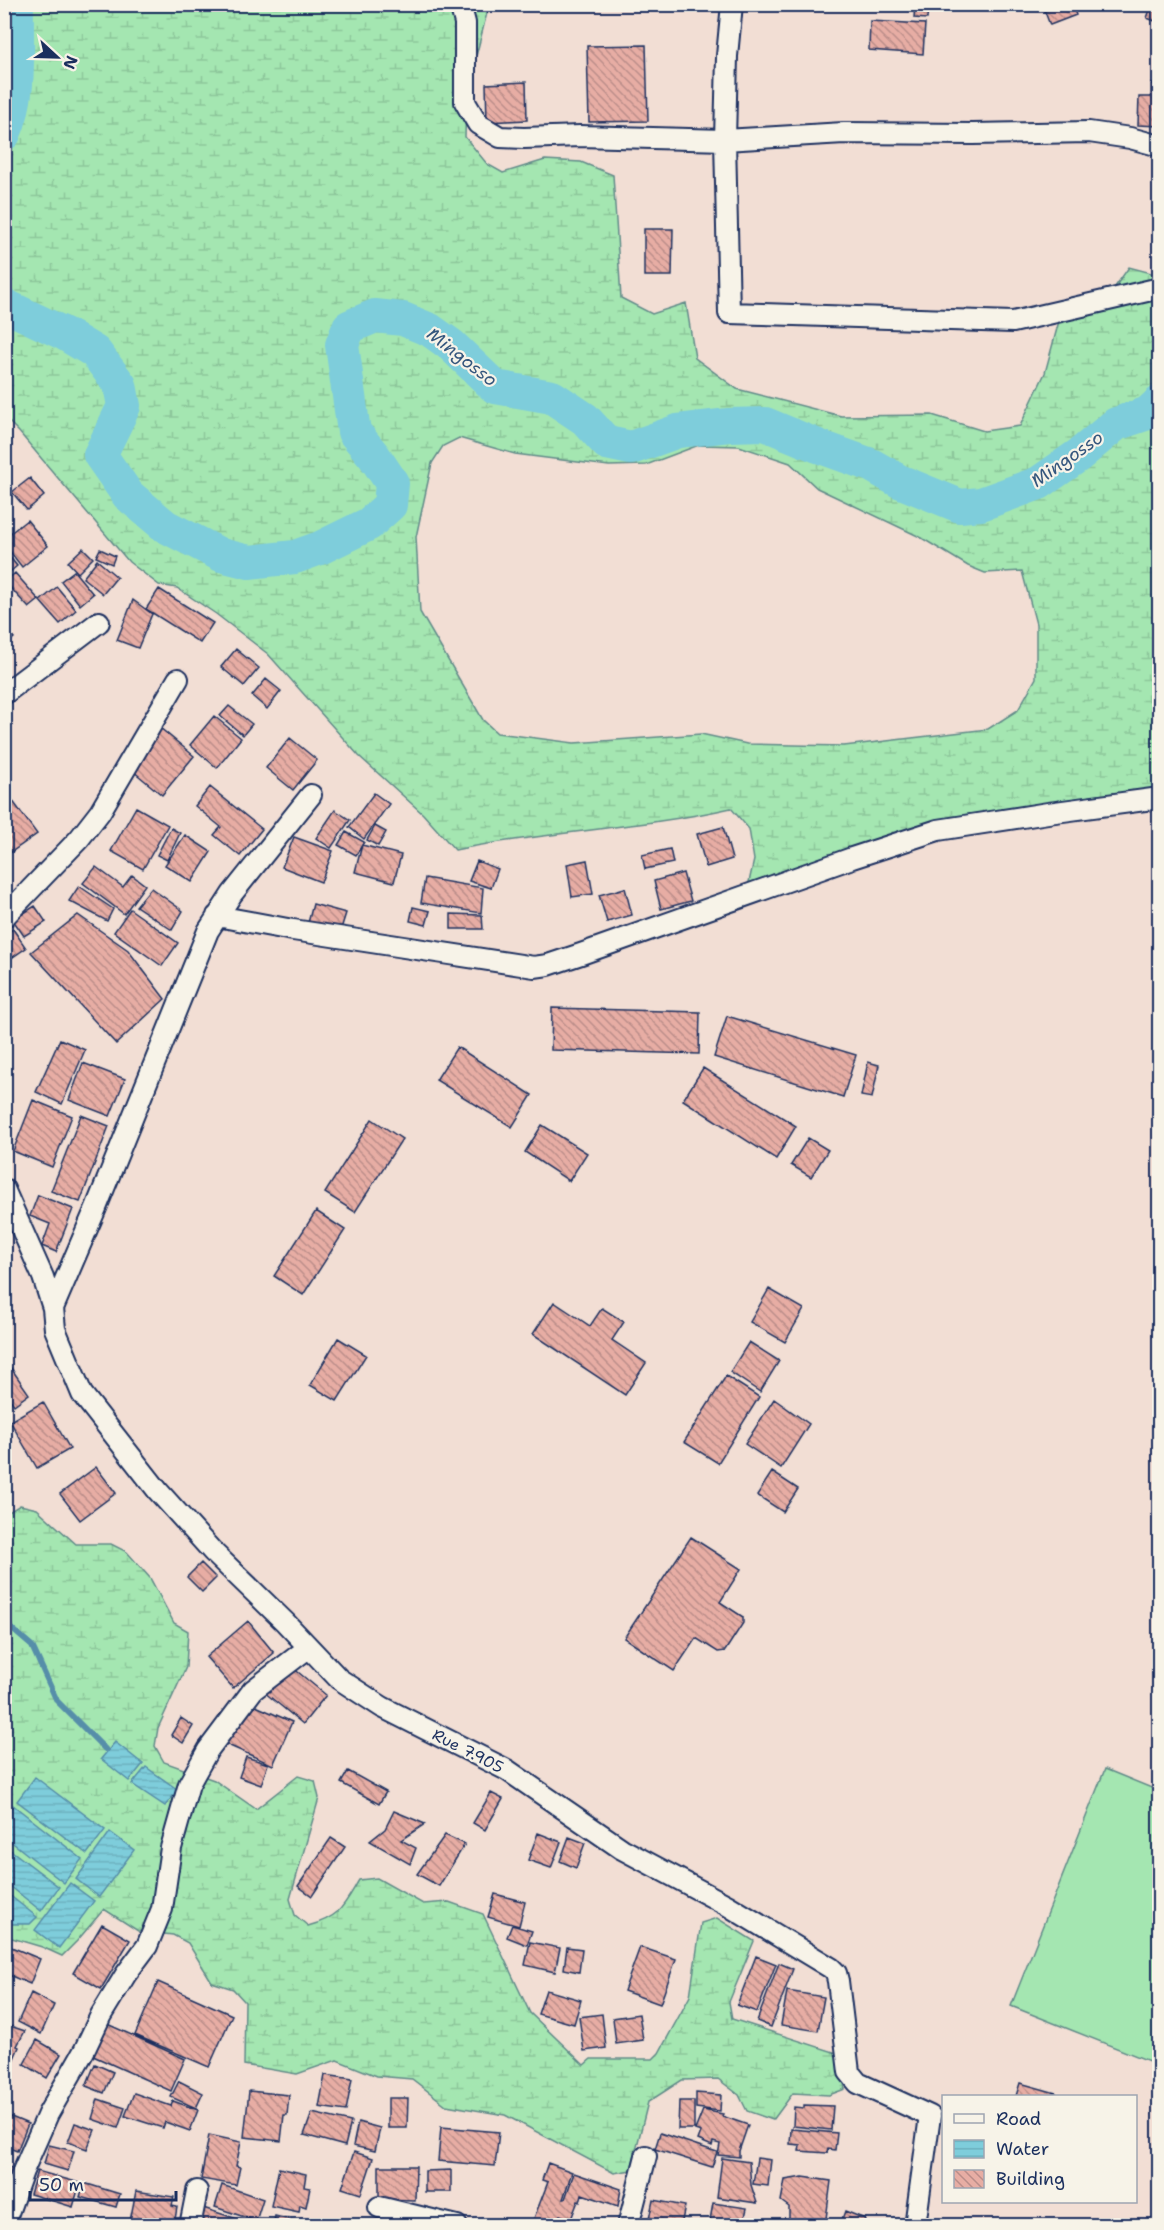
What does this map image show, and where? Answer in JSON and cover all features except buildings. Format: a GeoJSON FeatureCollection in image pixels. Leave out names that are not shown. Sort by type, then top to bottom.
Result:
{"type":"FeatureCollection","features":[{"type":"Feature","properties":{"kind":"street"},"geometry":{"type":"LineString","coordinates":[[460,4],[465,23],[465,102],[478,124],[500,136],[725,140],[844,133],[1089,132],[1130,138],[1160,146]]}},
{"type":"Feature","properties":{"kind":"street"},"geometry":{"type":"LineString","coordinates":[[732,4],[727,56],[725,140],[729,313],[1013,322],[1160,288]]}},
{"type":"Feature","properties":{"kind":"street"},"geometry":{"type":"LineString","coordinates":[[4,694],[99,622]]}},
{"type":"Feature","properties":{"kind":"street"},"geometry":{"type":"LineString","coordinates":[[4,917],[79,839],[100,812],[178,679]]}},
{"type":"Feature","properties":{"kind":"street"},"geometry":{"type":"LineString","coordinates":[[53,1308],[208,931],[232,894],[311,795]]}},
{"type":"Feature","properties":{"kind":"street"},"geometry":{"type":"LineString","coordinates":[[217,916],[534,967],[548,965],[852,858],[938,831],[1013,818],[1160,798]]}},
{"type":"Feature","properties":{"kind":"street","name":"Rue 7.905"},"geometry":{"type":"LineString","coordinates":[[4,1189],[43,1277],[53,1308],[55,1329],[82,1394],[166,1500],[213,1552],[285,1622],[339,1679],[374,1702],[507,1770],[622,1849],[727,1905],[836,1973],[849,2072],[858,2083],[930,2116],[915,2226]]}},
{"type":"Feature","properties":{"kind":"street"},"geometry":{"type":"LineString","coordinates":[[4,2224],[23,2170],[48,2114],[84,2051],[101,2015],[126,1974],[147,1946],[162,1909],[171,1848],[189,1784],[208,1750],[253,1690],[308,1648]]}},
{"type":"Feature","properties":{"kind":"street"},"geometry":{"type":"LineString","coordinates":[[628,2226],[646,2156]]}},
{"type":"Feature","properties":{"kind":"street"},"geometry":{"type":"LineString","coordinates":[[190,2226],[198,2191]]}},
{"type":"Feature","properties":{"kind":"street"},"geometry":{"type":"LineString","coordinates":[[379,2207],[457,2226]]}},
{"type":"Feature","properties":{"kind":"green space"},"geometry":{"type":"Polygon","coordinates":[[[4,5],[489,5],[466,96],[465,137],[487,164],[503,173],[545,160],[581,162],[613,175],[621,298],[652,314],[686,303],[695,358],[737,389],[841,416],[932,415],[984,431],[1020,426],[1045,373],[1059,321],[1085,295],[1115,287],[1129,267],[1159,275],[1159,807],[957,832],[744,904],[754,860],[749,829],[731,808],[662,821],[524,838],[455,850],[423,814],[359,756],[268,654],[216,614],[177,588],[159,585],[129,562],[5,418],[4,5]],[[459,438],[443,446],[432,463],[416,537],[420,612],[483,720],[497,733],[574,743],[701,734],[747,744],[844,746],[988,729],[1018,710],[1036,678],[1036,624],[1022,571],[985,573],[968,566],[920,537],[817,488],[790,463],[739,446],[699,445],[646,465],[609,466],[515,454],[459,438]]]}},
{"type":"Feature","properties":{"kind":"green space"},"geometry":{"type":"Polygon","coordinates":[[[20,1505],[37,1509],[76,1544],[111,1544],[127,1552],[150,1578],[174,1623],[188,1631],[186,1667],[158,1728],[155,1746],[164,1762],[214,1780],[256,1809],[298,1776],[315,1781],[319,1798],[290,1899],[295,1915],[308,1926],[327,1919],[340,1910],[359,1880],[377,1878],[423,1904],[449,1902],[483,1914],[530,2013],[584,2065],[591,2059],[653,2059],[659,2053],[690,1996],[701,1923],[717,1918],[754,1941],[729,2002],[732,2019],[840,2054],[845,2089],[829,2095],[793,2093],[773,2120],[747,2111],[739,2095],[718,2079],[682,2080],[648,2102],[631,2170],[614,2173],[505,2115],[446,2105],[412,2079],[377,2076],[337,2060],[297,2074],[244,2065],[245,2002],[233,1989],[212,1982],[188,1943],[173,1935],[138,1931],[104,1909],[62,1956],[42,1947],[5,1936],[4,1515],[20,1505]]]}},
{"type":"Feature","properties":{"kind":"green space"},"geometry":{"type":"Polygon","coordinates":[[[1105,1769],[1159,1791],[1159,2065],[1011,2006],[1105,1769]]]}},
{"type":"Feature","properties":{"kind":"water"},"geometry":{"type":"Polygon","coordinates":[[[115,1742],[143,1764],[129,1781],[101,1759],[115,1742]]]}},
{"type":"Feature","properties":{"kind":"water"},"geometry":{"type":"Polygon","coordinates":[[[146,1767],[178,1790],[165,1806],[132,1784],[146,1767]]]}},
{"type":"Feature","properties":{"kind":"water"},"geometry":{"type":"Polygon","coordinates":[[[35,1777],[105,1830],[87,1854],[17,1801],[35,1777]]]}},
{"type":"Feature","properties":{"kind":"water"},"geometry":{"type":"Polygon","coordinates":[[[13,1805],[82,1859],[64,1883],[5,1837],[5,1816],[13,1805]]]}},
{"type":"Feature","properties":{"kind":"water"},"geometry":{"type":"Polygon","coordinates":[[[110,1832],[134,1850],[99,1897],[76,1879],[110,1832]]]}},
{"type":"Feature","properties":{"kind":"water"},"geometry":{"type":"Polygon","coordinates":[[[4,1845],[59,1887],[41,1911],[5,1882],[4,1845]]]}},
{"type":"Feature","properties":{"kind":"water"},"geometry":{"type":"Polygon","coordinates":[[[70,1883],[94,1901],[59,1948],[35,1930],[70,1883]]]}},
{"type":"Feature","properties":{"kind":"water"},"geometry":{"type":"Polygon","coordinates":[[[4,1891],[37,1917],[30,1924],[5,1924],[4,1891]]]}},
{"type":"Feature","properties":{"kind":"waterway","name":"Mingosso"},"geometry":{"type":"LineString","coordinates":[[4,134],[10,119],[16,87],[17,4]]}},
{"type":"Feature","properties":{"kind":"waterway","name":"Mingosso"},"geometry":{"type":"LineString","coordinates":[[4,305],[65,334],[95,352],[120,385],[124,406],[100,455],[128,495],[165,526],[221,555],[249,562],[295,557],[320,548],[369,524],[390,505],[392,483],[354,432],[342,345],[349,327],[375,316],[403,319],[430,330],[451,345],[495,387],[552,397],[585,419],[607,443],[631,448],[678,431],[729,425],[765,424],[871,465],[899,481],[960,506],[981,504],[1039,483],[1079,455],[1116,424],[1148,413],[1160,402]]}},
{"type":"Feature","properties":{"kind":"waterway"},"geometry":{"type":"LineString","coordinates":[[4,1622],[32,1646],[57,1701],[105,1749]]}}]}
